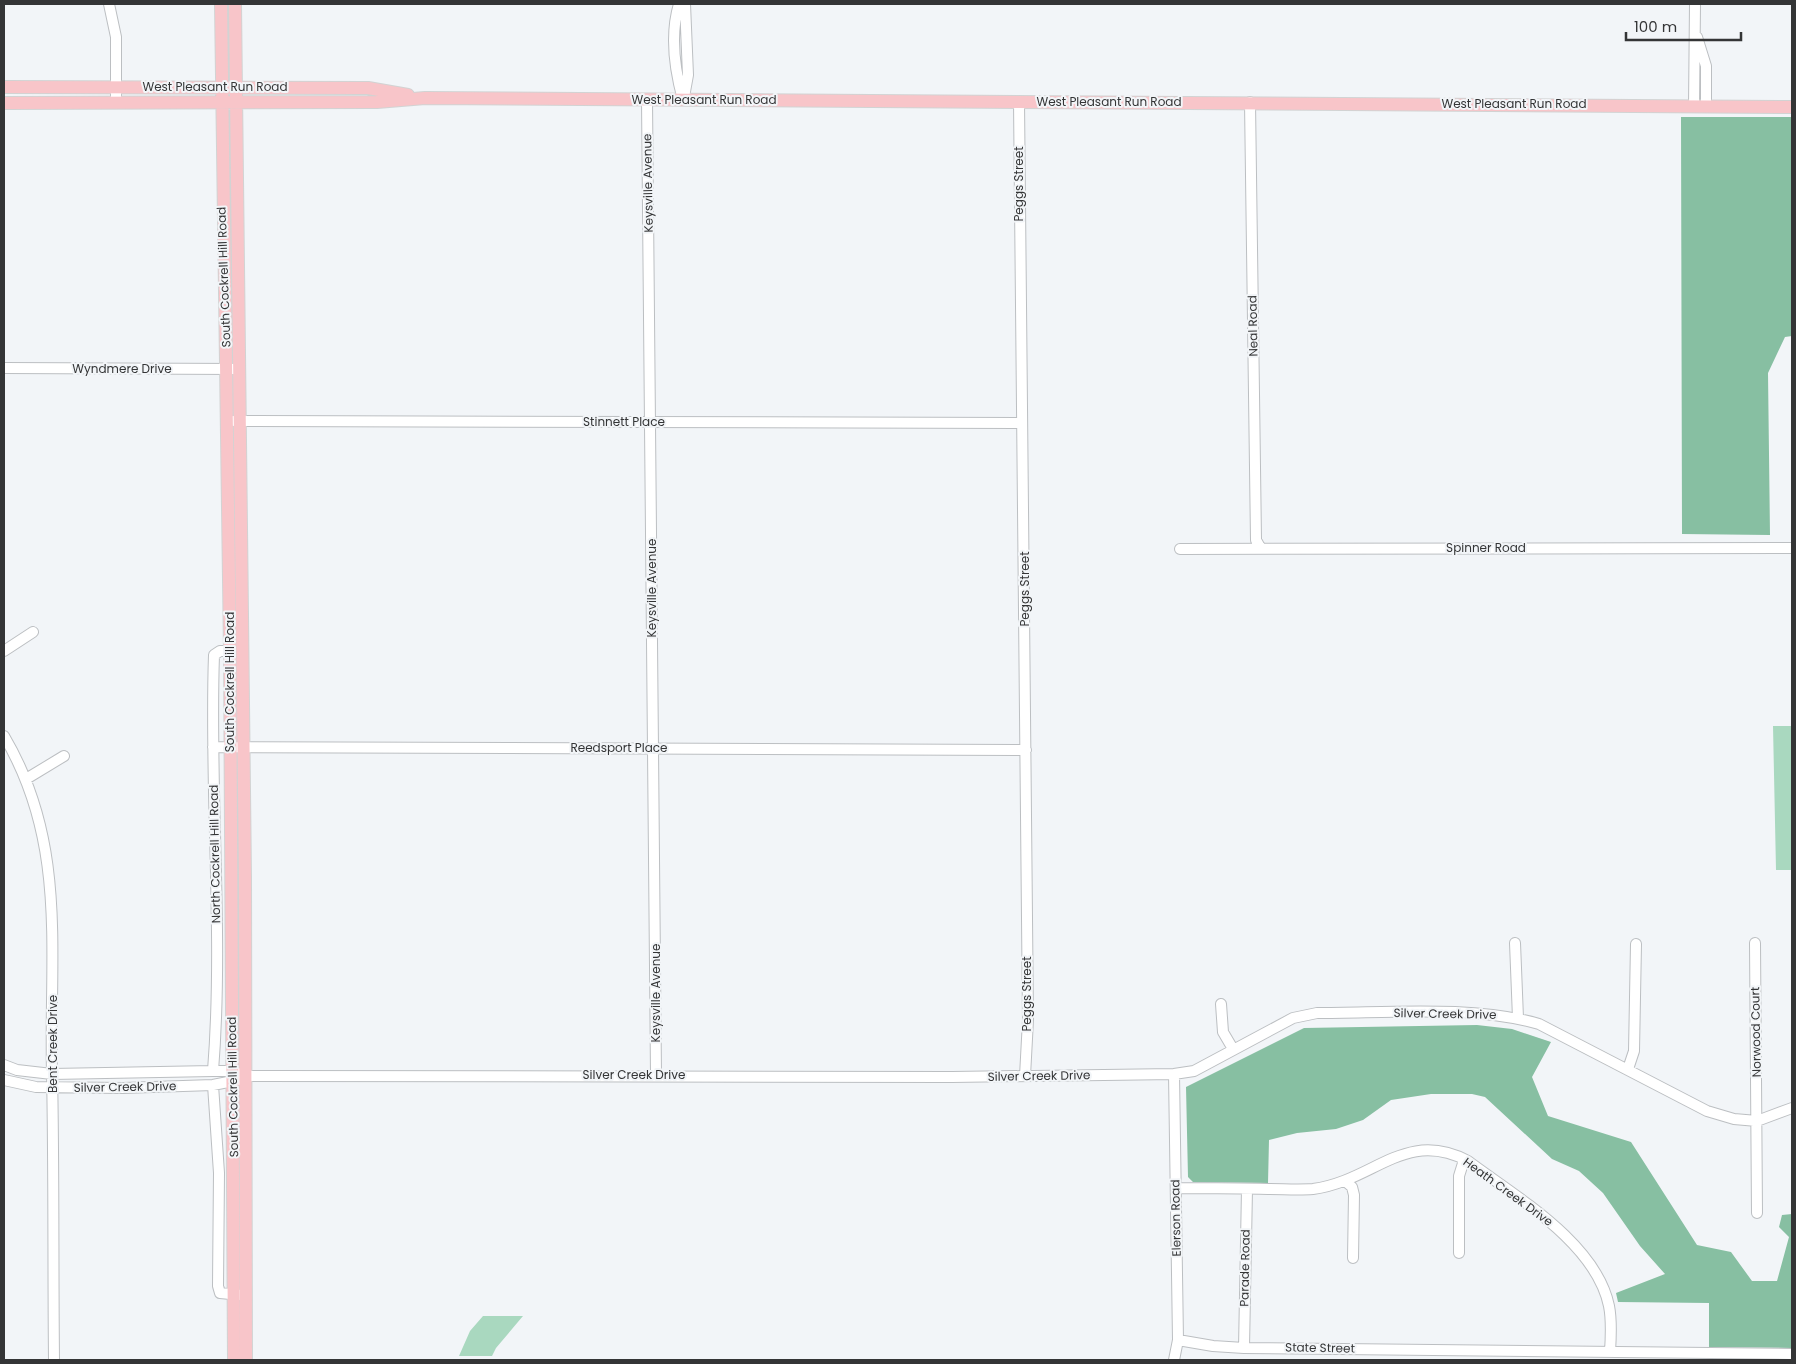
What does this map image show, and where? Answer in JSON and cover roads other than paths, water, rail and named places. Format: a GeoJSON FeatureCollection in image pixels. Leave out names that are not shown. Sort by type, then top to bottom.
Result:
{"type":"FeatureCollection","features":[{"type":"Feature","properties":{"kind":"main road","name":"South Cockrell Hill Road"},"geometry":{"type":"LineString","coordinates":[[220,4],[220,103],[227,369],[232,1077],[240,1295],[246,1360]]}},
{"type":"Feature","properties":{"kind":"main road","name":"South Cockrell Hill Road"},"geometry":{"type":"LineString","coordinates":[[234,1360],[248,1166],[245,1076],[242,421],[235,4]]}},
{"type":"Feature","properties":{"kind":"main road","name":"West Pleasant Run Road"},"geometry":{"type":"LineString","coordinates":[[4,87],[220,86],[368,88],[425,98]]}},
{"type":"Feature","properties":{"kind":"main road","name":"West Pleasant Run Road"},"geometry":{"type":"LineString","coordinates":[[4,103],[377,102],[425,98],[1792,106]]}},
{"type":"Feature","properties":{"kind":"street"},"geometry":{"type":"LineString","coordinates":[[109,4],[116,37],[116,102]]}},
{"type":"Feature","properties":{"kind":"street"},"geometry":{"type":"LineString","coordinates":[[680,4],[676,14],[675,73],[683,100]]}},
{"type":"Feature","properties":{"kind":"street"},"geometry":{"type":"LineString","coordinates":[[683,100],[688,75],[685,4]]}},
{"type":"Feature","properties":{"kind":"street"},"geometry":{"type":"LineString","coordinates":[[1695,4],[1694,27],[1706,66],[1700,106]]}},
{"type":"Feature","properties":{"kind":"street","name":"Keysville Avenue"},"geometry":{"type":"LineString","coordinates":[[647,100],[656,1076]]}},
{"type":"Feature","properties":{"kind":"street","name":"Peggs Street"},"geometry":{"type":"LineString","coordinates":[[1019,101],[1020,423],[1025,549],[1028,1020],[1025,1076]]}},
{"type":"Feature","properties":{"kind":"street","name":"Neal Road"},"geometry":{"type":"LineString","coordinates":[[1250,102],[1253,460],[1256,540],[1262,549]]}},
{"type":"Feature","properties":{"kind":"street","name":"Wyndmere Drive"},"geometry":{"type":"LineString","coordinates":[[4,368],[240,369]]}},
{"type":"Feature","properties":{"kind":"street","name":"Stinnett Place"},"geometry":{"type":"LineString","coordinates":[[227,421],[1020,423]]}},
{"type":"Feature","properties":{"kind":"street","name":"Spinner Road"},"geometry":{"type":"LineString","coordinates":[[1180,549],[1792,548]]}},
{"type":"Feature","properties":{"kind":"street"},"geometry":{"type":"LineString","coordinates":[[4,651],[33,632]]}},
{"type":"Feature","properties":{"kind":"street","name":"North Cockrell Hill Road"},"geometry":{"type":"LineString","coordinates":[[213,1071],[216,1037],[217,886],[213,747],[214,654],[220,651],[230,651]]}},
{"type":"Feature","properties":{"kind":"street","name":"Bent Creek Drive"},"geometry":{"type":"LineString","coordinates":[[4,736],[26,779],[39,815],[50,869],[53,973],[52,1074],[54,1088],[54,1360]]}},
{"type":"Feature","properties":{"kind":"street","name":"Reedsport Place"},"geometry":{"type":"LineString","coordinates":[[213,747],[1026,750]]}},
{"type":"Feature","properties":{"kind":"street"},"geometry":{"type":"LineString","coordinates":[[26,779],[64,756]]}},
{"type":"Feature","properties":{"kind":"street"},"geometry":{"type":"LineString","coordinates":[[217,886],[231,885]]}},
{"type":"Feature","properties":{"kind":"street"},"geometry":{"type":"LineString","coordinates":[[1515,943],[1518,1018]]}},
{"type":"Feature","properties":{"kind":"street","name":"Norwood Court"},"geometry":{"type":"LineString","coordinates":[[1755,943],[1757,1213]]}},
{"type":"Feature","properties":{"kind":"street"},"geometry":{"type":"LineString","coordinates":[[1628,1069],[1634,1051],[1636,944]]}},
{"type":"Feature","properties":{"kind":"street"},"geometry":{"type":"LineString","coordinates":[[1221,1004],[1223,1032],[1232,1049]]}},
{"type":"Feature","properties":{"kind":"street","name":"Silver Creek Drive"},"geometry":{"type":"LineString","coordinates":[[4,1080],[36,1087],[54,1088],[213,1085],[232,1077],[245,1076],[1025,1076],[1174,1074],[1194,1071],[1293,1018],[1317,1013],[1480,1013],[1518,1018],[1539,1024],[1707,1110],[1734,1119],[1757,1121],[1792,1108]]}},
{"type":"Feature","properties":{"kind":"street","name":"Silver Creek Drive"},"geometry":{"type":"LineString","coordinates":[[4,1065],[17,1070],[52,1074],[213,1071],[232,1077]]}},
{"type":"Feature","properties":{"kind":"street","name":"Elerson Road"},"geometry":{"type":"LineString","coordinates":[[1174,1074],[1178,1340],[1174,1360]]}},
{"type":"Feature","properties":{"kind":"street"},"geometry":{"type":"LineString","coordinates":[[213,1085],[218,1173],[218,1286],[220,1293],[240,1295]]}},
{"type":"Feature","properties":{"kind":"street","name":"Heath Creek Drive"},"geometry":{"type":"LineString","coordinates":[[1176,1188],[1310,1189],[1345,1181],[1416,1150],[1437,1149],[1464,1160],[1555,1226],[1592,1269],[1609,1305],[1610,1352]]}},
{"type":"Feature","properties":{"kind":"street"},"geometry":{"type":"LineString","coordinates":[[1459,1253],[1459,1176],[1464,1160]]}},
{"type":"Feature","properties":{"kind":"street"},"geometry":{"type":"LineString","coordinates":[[1345,1181],[1352,1187],[1354,1194],[1353,1258]]}},
{"type":"Feature","properties":{"kind":"street","name":"Parade Road"},"geometry":{"type":"LineString","coordinates":[[1244,1348],[1247,1188]]}},
{"type":"Feature","properties":{"kind":"street","name":"State Street"},"geometry":{"type":"LineString","coordinates":[[1178,1340],[1213,1346],[1244,1348],[1792,1354]]}}]}
